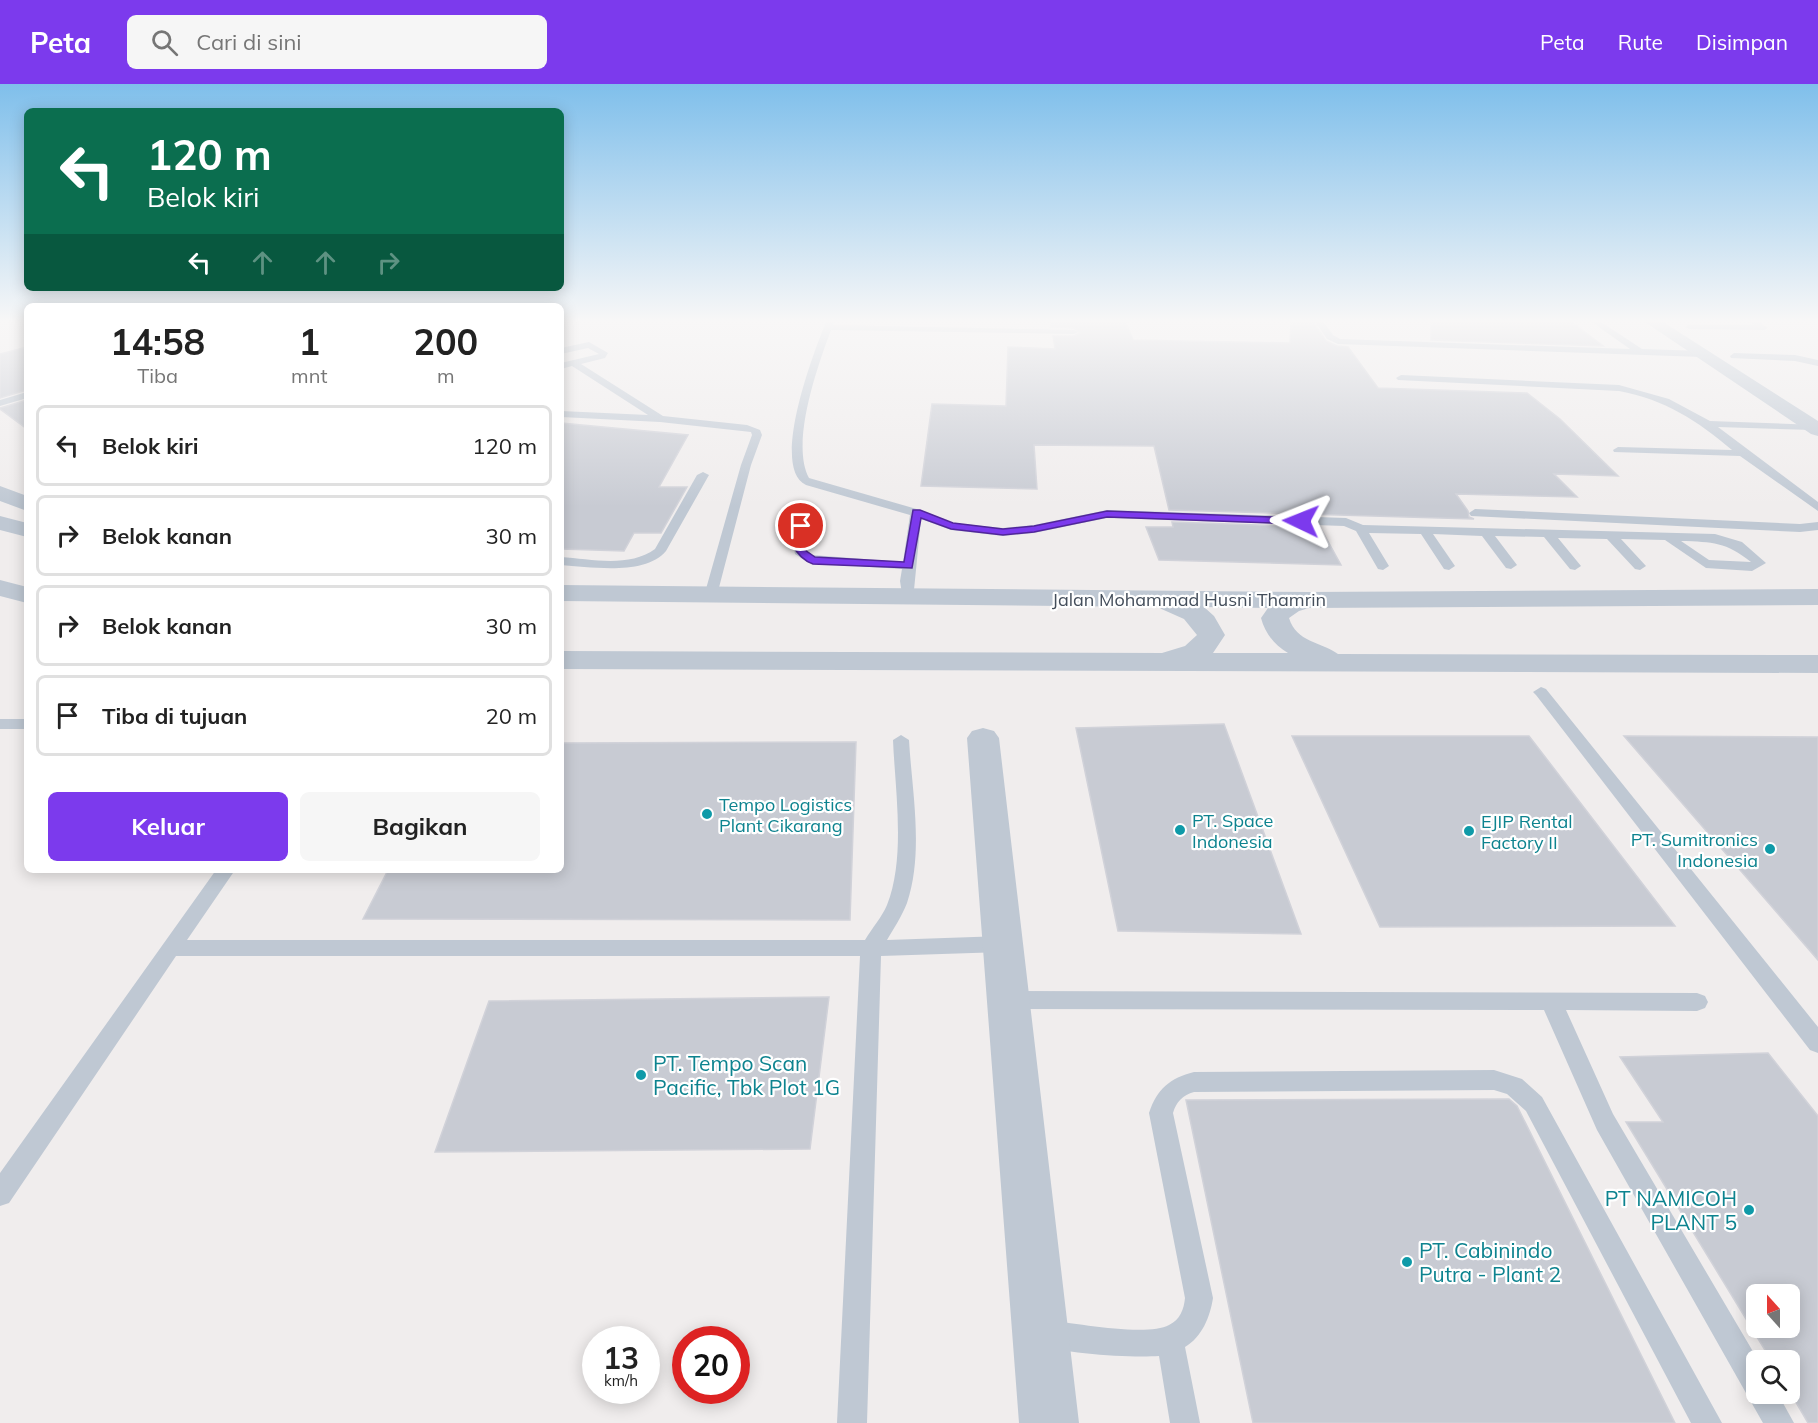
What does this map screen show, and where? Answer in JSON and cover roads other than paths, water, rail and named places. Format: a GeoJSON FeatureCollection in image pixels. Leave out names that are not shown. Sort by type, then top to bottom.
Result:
{"type":"FeatureCollection","features":[{"type":"Feature","properties":{"kind":"street"},"geometry":{"type":"LineString","coordinates":[[1750,382],[1816,422]]}},
{"type":"Feature","properties":{"kind":"street"},"geometry":{"type":"LineString","coordinates":[[1767,382],[1816,422]]}},
{"type":"Feature","properties":{"kind":"street"},"geometry":{"type":"LineString","coordinates":[[0,493],[24,503]]}},
{"type":"Feature","properties":{"kind":"street"},"geometry":{"type":"LineString","coordinates":[[0,523],[24,529]]}},
{"type":"Feature","properties":{"kind":"street"},"geometry":{"type":"LineString","coordinates":[[0,588],[24,594]]}},
{"type":"Feature","properties":{"kind":"street","name":"Jalan Mohammad Husni Thamrin"},"geometry":{"type":"LineString","coordinates":[[564,593],[1309,600],[1818,597]]}},
{"type":"Feature","properties":{"kind":"street"},"geometry":{"type":"LineString","coordinates":[[1148,599],[1171,602],[1191,610],[1206,622],[1211,635],[1205,648],[1190,657],[1166,660]]}},
{"type":"Feature","properties":{"kind":"street"},"geometry":{"type":"LineString","coordinates":[[1309,600],[1293,603],[1281,609],[1275,618],[1277,628],[1285,639],[1301,649],[1345,663]]}},
{"type":"Feature","properties":{"kind":"street"},"geometry":{"type":"LineString","coordinates":[[564,660],[1166,660],[1345,663],[1818,664]]}},
{"type":"Feature","properties":{"kind":"street"},"geometry":{"type":"LineString","coordinates":[[982,738],[1049,1423]]}},
{"type":"Feature","properties":{"kind":"lane"},"geometry":{"type":"LineString","coordinates":[[604,382],[660,419]]}},
{"type":"Feature","properties":{"kind":"lane"},"geometry":{"type":"LineString","coordinates":[[810,382],[799,428],[797,451],[800,473],[804,480],[916,513],[951,526],[1003,532],[1034,529],[1107,514],[1346,522],[1361,529],[1423,529],[1668,537],[1726,540],[1752,554],[1760,563],[1752,567],[1706,564],[1668,537]]}},
{"type":"Feature","properties":{"kind":"lane"},"geometry":{"type":"LineString","coordinates":[[1499,382],[1619,388],[1649,393],[1666,399],[1708,424],[1743,453],[1818,507]]}},
{"type":"Feature","properties":{"kind":"lane"},"geometry":{"type":"LineString","coordinates":[[0,403],[24,396]]}},
{"type":"Feature","properties":{"kind":"lane"},"geometry":{"type":"LineString","coordinates":[[564,414],[660,419],[755,430],[757,435],[746,465],[711,596]]}},
{"type":"Feature","properties":{"kind":"lane"},"geometry":{"type":"LineString","coordinates":[[1708,424],[1816,422]]}},
{"type":"Feature","properties":{"kind":"lane"},"geometry":{"type":"LineString","coordinates":[[1618,450],[1743,453]]}},
{"type":"Feature","properties":{"kind":"lane"},"geometry":{"type":"LineString","coordinates":[[564,561],[629,563],[653,557],[660,551],[703,476]]}},
{"type":"Feature","properties":{"kind":"lane"},"geometry":{"type":"LineString","coordinates":[[908,597],[909,566],[916,513]]}},
{"type":"Feature","properties":{"kind":"lane"},"geometry":{"type":"LineString","coordinates":[[1475,513],[1800,528],[1818,526]]}},
{"type":"Feature","properties":{"kind":"lane"},"geometry":{"type":"LineString","coordinates":[[805,515],[797,538],[801,554],[809,559],[909,566]]}},
{"type":"Feature","properties":{"kind":"lane"},"geometry":{"type":"LineString","coordinates":[[1361,529],[1383,566]]}},
{"type":"Feature","properties":{"kind":"lane"},"geometry":{"type":"LineString","coordinates":[[1423,529],[1449,566]]}},
{"type":"Feature","properties":{"kind":"lane"},"geometry":{"type":"LineString","coordinates":[[1485,531],[1511,565]]}},
{"type":"Feature","properties":{"kind":"lane"},"geometry":{"type":"LineString","coordinates":[[1546,533],[1575,566]]}},
{"type":"Feature","properties":{"kind":"lane"},"geometry":{"type":"LineString","coordinates":[[1610,535],[1640,566]]}},
{"type":"Feature","properties":{"kind":"lane"},"geometry":{"type":"LineString","coordinates":[[1541,692],[1818,1043]]}},
{"type":"Feature","properties":{"kind":"lane"},"geometry":{"type":"LineString","coordinates":[[0,724],[24,724]]}},
{"type":"Feature","properties":{"kind":"lane"},"geometry":{"type":"LineString","coordinates":[[852,1423],[871,948],[897,903],[903,879],[905,857],[902,740]]}},
{"type":"Feature","properties":{"kind":"lane"},"geometry":{"type":"LineString","coordinates":[[0,1194],[223,873]]}},
{"type":"Feature","properties":{"kind":"lane"},"geometry":{"type":"LineString","coordinates":[[170,948],[871,948],[1003,944]]}},
{"type":"Feature","properties":{"kind":"lane"},"geometry":{"type":"LineString","coordinates":[[1008,1000],[1697,1002]]}},
{"type":"Feature","properties":{"kind":"lane"},"geometry":{"type":"LineString","coordinates":[[1551,1002],[1605,1122],[1746,1367]]}},
{"type":"Feature","properties":{"kind":"lane"},"geometry":{"type":"LineString","coordinates":[[1041,1333],[1136,1342],[1170,1340],[1187,1328],[1198,1315],[1199,1298],[1161,1113],[1164,1100],[1181,1085],[1194,1082],[1494,1080],[1514,1086],[1534,1104],[1707,1423]]}},
{"type":"Feature","properties":{"kind":"lane"},"geometry":{"type":"LineString","coordinates":[[1170,1340],[1185,1423]]}},
{"type":"Feature","properties":{"kind":"lane"},"geometry":{"type":"LineString","coordinates":[[1768,1404],[1779,1423]]}},
{"type":"Feature","properties":{"kind":"place","name":"Tempo Logistics Plant Cikarang"},"geometry":{"type":"Point","coordinates":[707,814]}},
{"type":"Feature","properties":{"kind":"place","name":"PT. Space Indonesia"},"geometry":{"type":"Point","coordinates":[1180,830]}},
{"type":"Feature","properties":{"kind":"place","name":"EJIP Rental Factory II"},"geometry":{"type":"Point","coordinates":[1469,831]}},
{"type":"Feature","properties":{"kind":"place","name":"PT. Sumitronics Indonesia"},"geometry":{"type":"Point","coordinates":[1770,849]}},
{"type":"Feature","properties":{"kind":"place","name":"PT. Tempo Scan Pacific, Tbk Plot 1G"},"geometry":{"type":"Point","coordinates":[641,1075]}},
{"type":"Feature","properties":{"kind":"place","name":"PT NAMICOH PLANT 5"},"geometry":{"type":"Point","coordinates":[1749,1210]}},
{"type":"Feature","properties":{"kind":"place","name":"PT. Cabinindo Putra - Plant 2"},"geometry":{"type":"Point","coordinates":[1407,1262]}}]}
